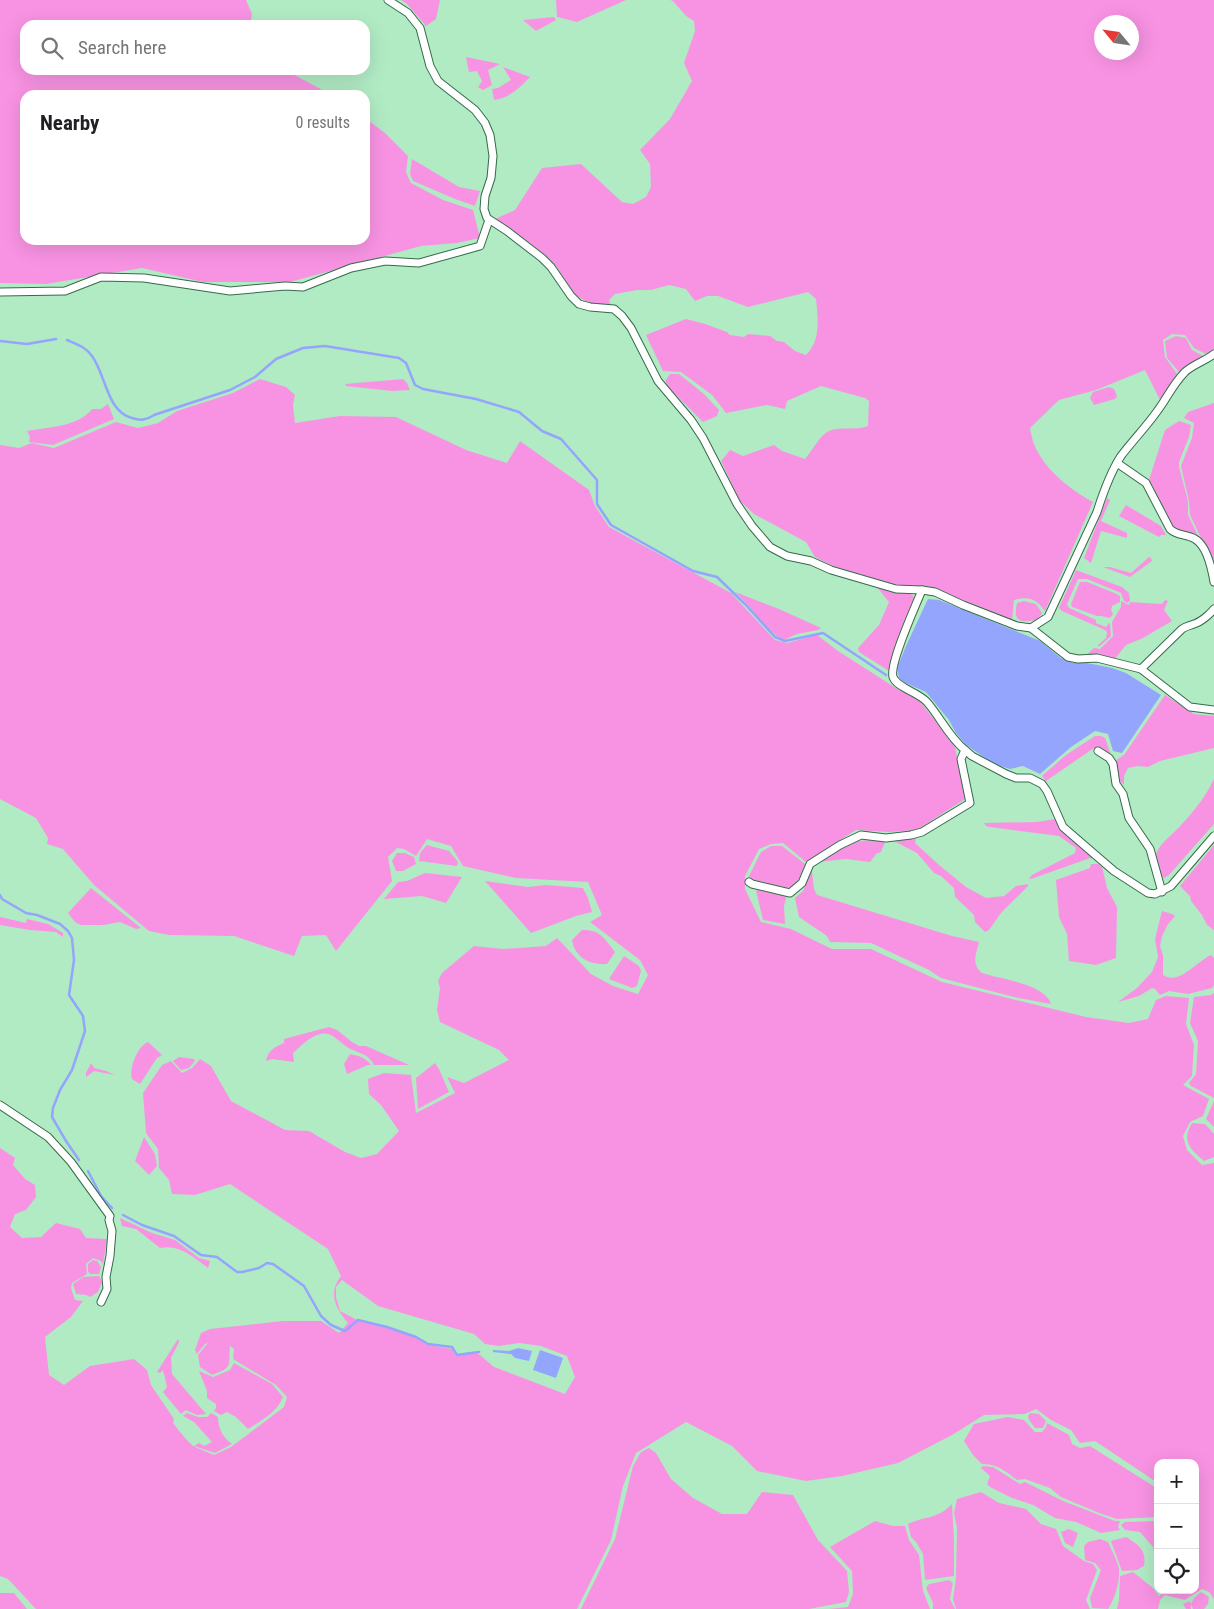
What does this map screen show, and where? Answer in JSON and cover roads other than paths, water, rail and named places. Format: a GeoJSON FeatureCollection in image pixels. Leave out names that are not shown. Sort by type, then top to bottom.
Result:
{"type":"FeatureCollection","features":[{"type":"Feature","properties":{"kind":"street"},"geometry":{"type":"LineString","coordinates":[[388,0],[408,13],[420,28],[430,66],[438,80],[475,110],[485,123],[490,136],[493,156],[491,178],[485,196],[484,209],[487,218],[542,258],[551,267],[571,296],[580,304],[590,308],[614,309],[622,316],[631,328],[658,381],[691,420],[703,438],[736,504],[770,547],[787,556],[811,561],[831,570],[896,589],[935,592],[1017,626],[1031,628],[1068,657],[1078,659],[1097,658],[1141,669],[1190,707],[1214,710]]}},
{"type":"Feature","properties":{"kind":"street"},"geometry":{"type":"LineString","coordinates":[[0,292],[65,291],[101,277],[144,278],[230,291],[285,286],[303,287],[351,268],[385,261],[419,263],[480,246],[489,220]]}},
{"type":"Feature","properties":{"kind":"street"},"geometry":{"type":"LineString","coordinates":[[1031,628],[1048,617],[1097,512],[1117,463],[1159,409],[1172,387],[1186,371],[1214,354]]}},
{"type":"Feature","properties":{"kind":"street"},"geometry":{"type":"LineString","coordinates":[[1117,463],[1146,483],[1170,529],[1174,533],[1199,543],[1210,560],[1214,582]]}},
{"type":"Feature","properties":{"kind":"street"},"geometry":{"type":"LineString","coordinates":[[922,590],[900,644],[893,667],[894,677],[900,686],[922,696],[965,750],[972,756],[1006,774],[1016,778],[1030,778],[1042,784],[1063,827],[1126,880],[1148,893],[1162,892],[1171,886],[1214,836]]}},
{"type":"Feature","properties":{"kind":"street"},"geometry":{"type":"LineString","coordinates":[[1141,669],[1182,629],[1187,625],[1195,624],[1214,609]]}},
{"type":"Feature","properties":{"kind":"street"},"geometry":{"type":"LineString","coordinates":[[749,882],[790,893],[802,883],[810,864],[840,845],[861,835],[886,838],[922,832],[970,803],[962,759],[965,750]]}},
{"type":"Feature","properties":{"kind":"street"},"geometry":{"type":"LineString","coordinates":[[1098,751],[1109,758],[1113,764],[1116,784],[1123,794],[1129,818],[1150,849],[1162,892]]}},
{"type":"Feature","properties":{"kind":"street"},"geometry":{"type":"LineString","coordinates":[[0,1106],[48,1138],[70,1162],[110,1216],[109,1220],[112,1231],[106,1277],[107,1289],[101,1302]]}},
{"type":"Feature","properties":{"kind":"water"},"geometry":{"type":"Polygon","coordinates":[[[928,599],[939,600],[1040,641],[1061,658],[1073,663],[1082,662],[1126,673],[1161,695],[1122,753],[1113,751],[1108,734],[1095,731],[1071,747],[1040,774],[1023,766],[1010,769],[994,764],[965,744],[949,720],[926,692],[905,683],[899,678],[897,668],[928,599]]]}},
{"type":"Feature","properties":{"kind":"water"},"geometry":{"type":"Polygon","coordinates":[[[518,1348],[532,1351],[529,1361],[515,1358],[511,1354],[493,1352],[493,1350],[509,1351],[518,1348]]]}},
{"type":"Feature","properties":{"kind":"water"},"geometry":{"type":"Polygon","coordinates":[[[540,1350],[563,1358],[556,1378],[533,1370],[540,1350]]]}},
{"type":"Feature","properties":{"kind":"waterway"},"geometry":{"type":"LineString","coordinates":[[0,341],[27,344],[56,339]]}},
{"type":"Feature","properties":{"kind":"waterway"},"geometry":{"type":"LineString","coordinates":[[67,340],[90,353],[117,408],[124,414],[141,420],[230,390],[255,377],[276,359],[303,348],[325,346],[399,358],[406,363],[415,385],[423,389],[476,399],[519,412],[542,431],[561,439],[597,480],[597,504],[611,525],[693,571],[717,577],[775,637],[785,641],[823,633],[886,675]]}},
{"type":"Feature","properties":{"kind":"waterway"},"geometry":{"type":"LineString","coordinates":[[0,895],[2,899],[26,913],[60,924],[68,931],[72,938],[74,960],[69,995],[83,1016],[85,1031],[72,1070],[60,1090],[53,1108],[52,1117],[79,1160]]}},
{"type":"Feature","properties":{"kind":"waterway"},"geometry":{"type":"LineString","coordinates":[[88,1171],[101,1196],[112,1208]]}},
{"type":"Feature","properties":{"kind":"waterway"},"geometry":{"type":"LineString","coordinates":[[123,1215],[142,1225],[174,1236],[201,1255],[217,1257],[237,1272],[259,1268],[267,1263],[273,1264],[304,1286],[321,1316],[331,1325],[345,1331],[358,1320],[387,1327],[416,1337],[428,1344],[452,1347],[457,1355],[479,1352]]}}]}
